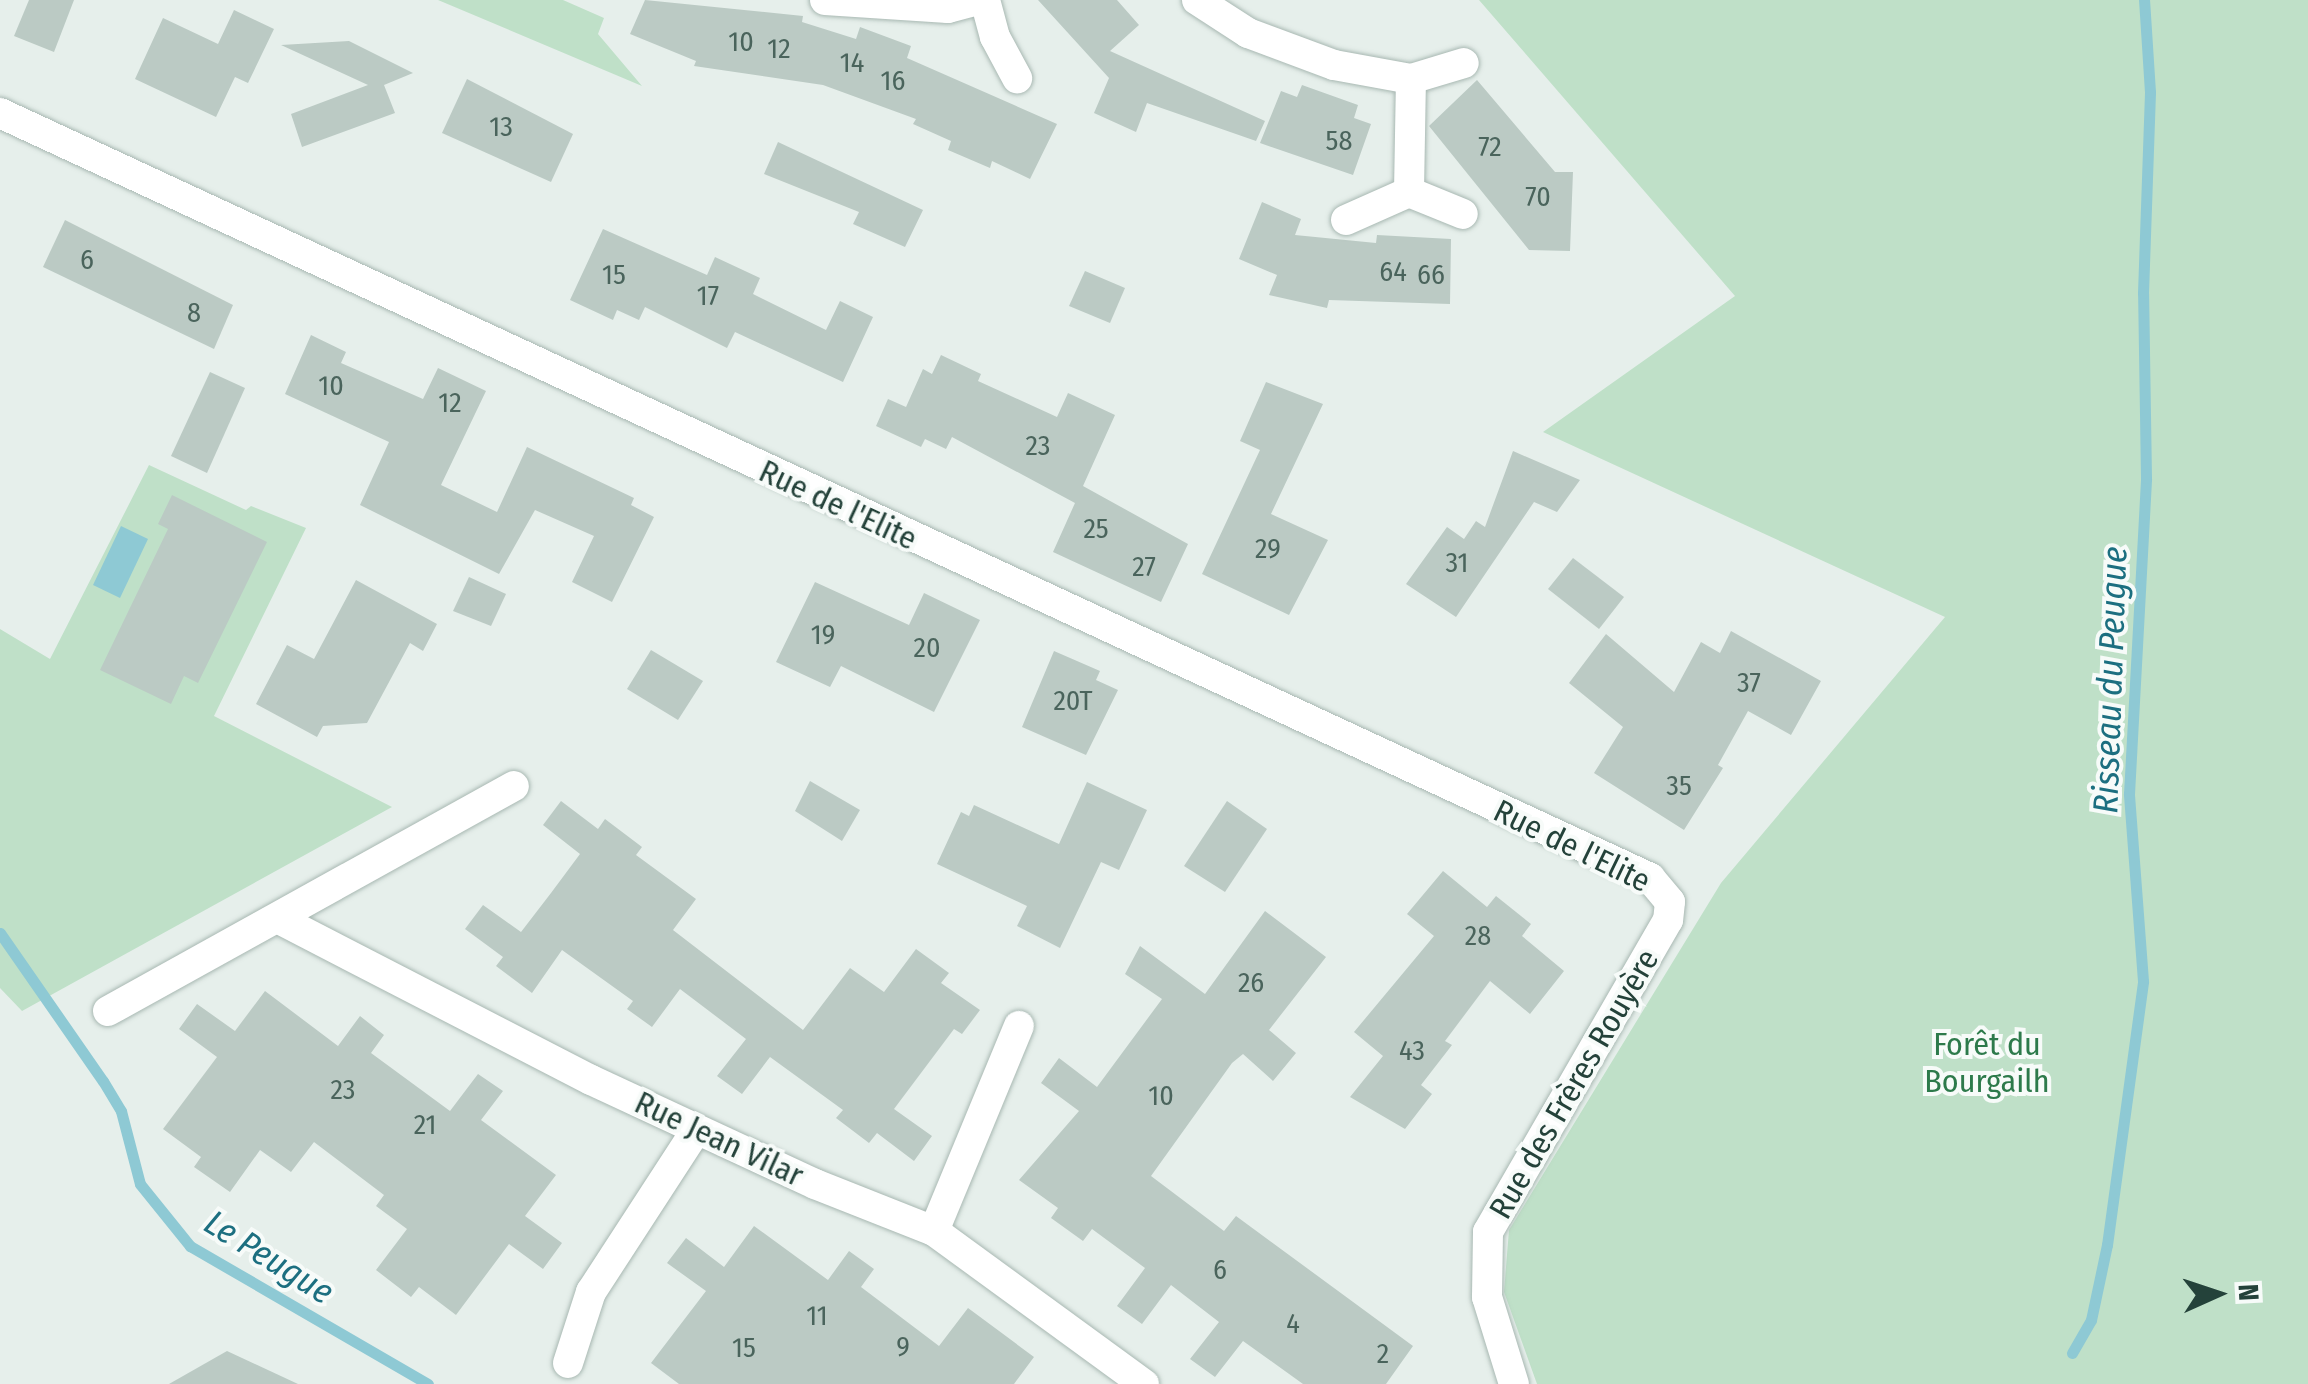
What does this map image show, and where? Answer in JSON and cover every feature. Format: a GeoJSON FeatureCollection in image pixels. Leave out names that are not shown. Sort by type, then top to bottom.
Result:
{"type":"FeatureCollection","features":[{"type":"Feature","properties":{"kind":"street"},"geometry":{"type":"LineString","coordinates":[[826,0],[948,8],[977,0]]}},
{"type":"Feature","properties":{"kind":"street"},"geometry":{"type":"LineString","coordinates":[[985,0],[994,37],[1017,78]]}},
{"type":"Feature","properties":{"kind":"street"},"geometry":{"type":"LineString","coordinates":[[1197,0],[1248,33],[1334,64],[1412,79],[1464,63]]}},
{"type":"Feature","properties":{"kind":"street"},"geometry":{"type":"LineString","coordinates":[[1409,192],[1412,79]]}},
{"type":"Feature","properties":{"kind":"street","name":"Rue de l'Elite"},"geometry":{"type":"LineString","coordinates":[[0,113],[1650,878],[1670,902]]}},
{"type":"Feature","properties":{"kind":"street"},"geometry":{"type":"LineString","coordinates":[[1346,220],[1409,192],[1463,214]]}},
{"type":"Feature","properties":{"kind":"street"},"geometry":{"type":"LineString","coordinates":[[108,1011],[514,786]]}},
{"type":"Feature","properties":{"kind":"street","name":"Rue des Frères Rouyère"},"geometry":{"type":"LineString","coordinates":[[1514,1384],[1486,1296],[1488,1232],[1668,920],[1670,902]]}},
{"type":"Feature","properties":{"kind":"street","name":"Rue Jean Vilar"},"geometry":{"type":"LineString","coordinates":[[277,918],[697,1128],[934,1231],[1144,1384]]}},
{"type":"Feature","properties":{"kind":"street"},"geometry":{"type":"LineString","coordinates":[[934,1231],[1019,1026]]}},
{"type":"Feature","properties":{"kind":"street"},"geometry":{"type":"LineString","coordinates":[[568,1363],[591,1292],[697,1128]]}},
{"type":"Feature","properties":{"kind":"green space"},"geometry":{"type":"Polygon","coordinates":[[[438,0],[563,0],[604,18],[598,34],[642,86],[438,0]]]}},
{"type":"Feature","properties":{"kind":"green space","name":"Forêt du Bourgailh"},"geometry":{"type":"Polygon","coordinates":[[[1479,0],[2308,0],[2308,1384],[1537,1384],[1504,1292],[1509,1230],[1721,883],[1945,617],[1543,432],[1735,296],[1479,0]]]}},
{"type":"Feature","properties":{"kind":"green space"},"geometry":{"type":"Polygon","coordinates":[[[149,465],[246,510],[251,506],[306,528],[214,716],[392,807],[22,1011],[0,988],[0,629],[50,659],[149,465]]]}},
{"type":"Feature","properties":{"kind":"water"},"geometry":{"type":"Polygon","coordinates":[[[121,526],[148,539],[120,598],[93,585],[121,526]]]}},
{"type":"Feature","properties":{"kind":"building"},"geometry":{"type":"Polygon","coordinates":[[[29,0],[74,0],[54,52],[14,36],[29,0]]]}},
{"type":"Feature","properties":{"kind":"building"},"geometry":{"type":"Polygon","coordinates":[[[645,0],[803,16],[802,22],[856,39],[860,27],[911,46],[907,58],[1057,124],[1030,179],[992,161],[990,168],[948,150],[951,141],[913,124],[916,119],[823,85],[694,66],[696,61],[630,34],[645,0]]]}},
{"type":"Feature","properties":{"kind":"building"},"geometry":{"type":"Polygon","coordinates":[[[1038,0],[1117,0],[1139,25],[1110,51],[1265,121],[1256,141],[1147,103],[1136,132],[1094,113],[1109,78],[1038,0]]]}},
{"type":"Feature","properties":{"kind":"building"},"geometry":{"type":"Polygon","coordinates":[[[234,10],[274,29],[248,83],[235,77],[216,117],[135,79],[163,18],[218,44],[234,10]]]}},
{"type":"Feature","properties":{"kind":"building"},"geometry":{"type":"Polygon","coordinates":[[[349,41],[413,73],[384,85],[395,113],[302,147],[291,114],[368,85],[281,45],[349,41]]]}},
{"type":"Feature","properties":{"kind":"building"},"geometry":{"type":"Polygon","coordinates":[[[467,79],[573,134],[551,182],[442,133],[467,79]]]}},
{"type":"Feature","properties":{"kind":"building"},"geometry":{"type":"Polygon","coordinates":[[[1477,80],[1555,172],[1573,172],[1570,251],[1529,250],[1429,126],[1477,80]]]}},
{"type":"Feature","properties":{"kind":"building"},"geometry":{"type":"Polygon","coordinates":[[[1302,85],[1358,105],[1354,118],[1371,124],[1353,175],[1260,143],[1281,91],[1297,97],[1302,85]]]}},
{"type":"Feature","properties":{"kind":"building"},"geometry":{"type":"Polygon","coordinates":[[[778,142],[923,210],[905,247],[853,224],[859,212],[764,174],[778,142]]]}},
{"type":"Feature","properties":{"kind":"building"},"geometry":{"type":"Polygon","coordinates":[[[1262,202],[1301,219],[1295,235],[1376,243],[1377,235],[1451,239],[1450,304],[1329,300],[1327,308],[1269,295],[1277,275],[1239,259],[1262,202]]]}},
{"type":"Feature","properties":{"kind":"building"},"geometry":{"type":"Polygon","coordinates":[[[65,220],[233,305],[214,349],[43,267],[65,220]]]}},
{"type":"Feature","properties":{"kind":"building"},"geometry":{"type":"Polygon","coordinates":[[[603,229],[707,275],[715,257],[760,278],[753,294],[826,330],[840,301],[873,317],[843,382],[735,332],[727,348],[645,307],[639,320],[617,310],[613,320],[570,300],[603,229]]]}},
{"type":"Feature","properties":{"kind":"building"},"geometry":{"type":"Polygon","coordinates":[[[1085,271],[1125,288],[1110,323],[1069,306],[1085,271]]]}},
{"type":"Feature","properties":{"kind":"building"},"geometry":{"type":"Polygon","coordinates":[[[311,335],[346,352],[341,363],[423,399],[438,368],[486,391],[441,485],[497,512],[527,447],[634,498],[631,505],[654,517],[612,602],[572,582],[594,536],[535,510],[499,574],[360,505],[389,442],[285,394],[311,335]]]}},
{"type":"Feature","properties":{"kind":"building"},"geometry":{"type":"Polygon","coordinates":[[[941,355],[981,374],[978,381],[1057,417],[1068,393],[1115,415],[1083,486],[1188,544],[1161,602],[1053,552],[1075,503],[952,437],[946,449],[925,439],[921,447],[876,426],[888,399],[906,407],[923,369],[932,374],[941,355]]]}},
{"type":"Feature","properties":{"kind":"building"},"geometry":{"type":"Polygon","coordinates":[[[210,372],[245,388],[207,473],[171,456],[210,372]]]}},
{"type":"Feature","properties":{"kind":"building"},"geometry":{"type":"Polygon","coordinates":[[[1266,382],[1323,404],[1271,514],[1328,540],[1289,615],[1202,574],[1260,450],[1240,441],[1266,382]]]}},
{"type":"Feature","properties":{"kind":"building"},"geometry":{"type":"Polygon","coordinates":[[[1513,451],[1580,480],[1557,512],[1534,502],[1456,617],[1406,584],[1447,527],[1464,539],[1476,521],[1485,527],[1513,451]]]}},
{"type":"Feature","properties":{"kind":"building"},"geometry":{"type":"Polygon","coordinates":[[[172,495],[267,542],[198,683],[184,676],[171,704],[100,670],[168,529],[158,524],[172,495]]]}},
{"type":"Feature","properties":{"kind":"building"},"geometry":{"type":"Polygon","coordinates":[[[1573,558],[1624,597],[1599,629],[1548,589],[1573,558]]]}},
{"type":"Feature","properties":{"kind":"building"},"geometry":{"type":"Polygon","coordinates":[[[469,577],[506,594],[491,626],[453,611],[469,577]]]}},
{"type":"Feature","properties":{"kind":"building"},"geometry":{"type":"Polygon","coordinates":[[[356,580],[437,624],[423,651],[410,643],[367,723],[323,726],[317,737],[256,704],[287,645],[314,659],[356,580]]]}},
{"type":"Feature","properties":{"kind":"building"},"geometry":{"type":"Polygon","coordinates":[[[815,582],[909,625],[924,593],[980,620],[934,712],[841,666],[830,687],[776,662],[815,582]]]}},
{"type":"Feature","properties":{"kind":"building"},"geometry":{"type":"Polygon","coordinates":[[[1731,631],[1821,681],[1791,735],[1748,711],[1718,765],[1723,768],[1684,830],[1594,773],[1623,727],[1569,683],[1606,634],[1674,692],[1701,642],[1720,653],[1731,631]]]}},
{"type":"Feature","properties":{"kind":"building"},"geometry":{"type":"Polygon","coordinates":[[[651,650],[703,681],[678,720],[627,689],[651,650]]]}},
{"type":"Feature","properties":{"kind":"building"},"geometry":{"type":"Polygon","coordinates":[[[1054,651],[1100,671],[1096,680],[1118,690],[1086,755],[1022,727],[1054,651]]]}},
{"type":"Feature","properties":{"kind":"building"},"geometry":{"type":"Polygon","coordinates":[[[810,781],[860,810],[842,841],[795,811],[810,781]]]}},
{"type":"Feature","properties":{"kind":"building"},"geometry":{"type":"Polygon","coordinates":[[[1087,782],[1147,810],[1119,870],[1101,862],[1060,948],[1017,926],[1027,906],[937,864],[961,812],[969,816],[974,805],[1059,844],[1087,782]]]}},
{"type":"Feature","properties":{"kind":"building"},"geometry":{"type":"Polygon","coordinates":[[[561,801],[598,829],[605,819],[642,847],[636,855],[696,899],[673,930],[803,1030],[850,968],[884,992],[916,949],[949,973],[941,983],[980,1010],[962,1034],[954,1029],[894,1109],[932,1136],[914,1161],[877,1133],[869,1143],[836,1118],[843,1110],[770,1057],[742,1094],[717,1076],[746,1039],[680,989],[652,1027],[627,1009],[633,1001],[562,950],[532,993],[496,966],[503,957],[465,929],[483,905],[521,932],[551,893],[580,854],[543,825],[561,801]]]}},
{"type":"Feature","properties":{"kind":"building"},"geometry":{"type":"Polygon","coordinates":[[[1227,801],[1267,829],[1225,892],[1184,866],[1227,801]]]}},
{"type":"Feature","properties":{"kind":"building"},"geometry":{"type":"Polygon","coordinates":[[[1443,871],[1487,907],[1496,896],[1531,924],[1522,936],[1564,971],[1530,1014],[1490,981],[1445,1041],[1452,1045],[1421,1085],[1432,1094],[1405,1129],[1350,1097],[1383,1056],[1354,1032],[1434,936],[1407,914],[1443,871]]]}},
{"type":"Feature","properties":{"kind":"building"},"geometry":{"type":"Polygon","coordinates":[[[1265,911],[1326,957],[1269,1030],[1296,1053],[1273,1081],[1243,1054],[1232,1063],[1151,1176],[1224,1231],[1236,1216],[1413,1346],[1386,1384],[1303,1384],[1243,1341],[1215,1377],[1190,1359],[1219,1322],[1171,1285],[1142,1324],[1117,1306],[1145,1268],[1092,1229],[1083,1241],[1051,1218],[1058,1208],[1019,1180],[1079,1111],[1041,1083],[1059,1058],[1097,1087],[1162,999],[1125,974],[1140,946],[1205,994],[1265,911]]]}},
{"type":"Feature","properties":{"kind":"building"},"geometry":{"type":"Polygon","coordinates":[[[265,991],[338,1046],[360,1016],[384,1035],[371,1053],[450,1111],[478,1074],[503,1091],[481,1120],[556,1175],[525,1216],[562,1243],[543,1269],[509,1244],[456,1315],[419,1287],[411,1297],[376,1270],[407,1229],[376,1206],[384,1195],[314,1142],[291,1172],[260,1150],[230,1192],[194,1167],[201,1157],[163,1129],[217,1057],[179,1029],[197,1004],[235,1031],[265,991]]]}},
{"type":"Feature","properties":{"kind":"building"},"geometry":{"type":"Polygon","coordinates":[[[754,1226],[828,1280],[849,1251],[874,1269],[861,1287],[939,1346],[968,1308],[1034,1357],[1014,1384],[679,1384],[651,1363],[706,1291],[667,1263],[686,1238],[724,1267],[754,1226]]]}},
{"type":"Feature","properties":{"kind":"building"},"geometry":{"type":"Polygon","coordinates":[[[227,1351],[298,1384],[169,1384],[227,1351]]]}},
{"type":"Feature","properties":{"kind":"waterway","name":"Risseau du Peugue"},"geometry":{"type":"LineString","coordinates":[[2072,1353],[2091,1320],[2107,1245],[2143,981],[2129,794],[2146,478],[2143,293],[2150,92],[2144,0]]}},
{"type":"Feature","properties":{"kind":"waterway","name":"Le Peugue"},"geometry":{"type":"LineString","coordinates":[[0,933],[103,1081],[121,1111],[140,1184],[190,1246],[428,1384]]}}]}
